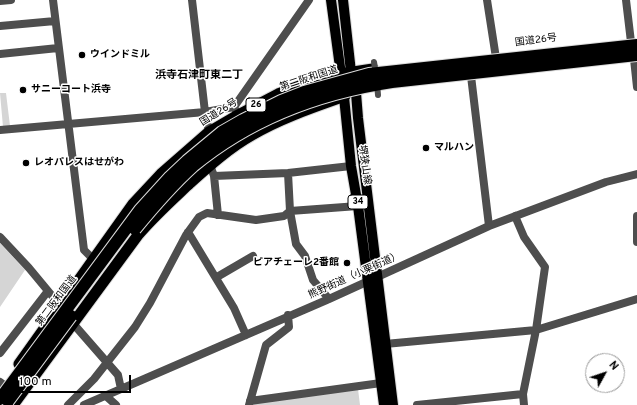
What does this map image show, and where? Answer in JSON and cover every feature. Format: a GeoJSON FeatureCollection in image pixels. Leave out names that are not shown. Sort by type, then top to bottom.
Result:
{"type":"FeatureCollection","features":[{"type":"Feature","properties":{"kind":"highway","name":"国道26号"},"geometry":{"type":"LineString","coordinates":[[1,386],[133,204],[161,174],[209,132],[236,111],[313,81],[345,73],[635,43]]}},
{"type":"Feature","properties":{"kind":"highway","name":"第二阪和国道"},"geometry":{"type":"LineString","coordinates":[[0,399],[140,210],[170,176],[187,161],[222,132],[243,120],[298,94],[328,84],[369,74],[635,43]]}},
{"type":"Feature","properties":{"kind":"highway","name":"第二阪和国道"},"geometry":{"type":"LineString","coordinates":[[6,405],[147,214],[193,166],[250,127],[306,102],[370,85],[636,58]]}},
{"type":"Feature","properties":{"kind":"highway","name":"26"},"geometry":{"type":"LineString","coordinates":[[13,405],[138,235],[154,217],[210,165],[252,135],[286,118],[344,97],[393,84],[636,58]]}},
{"type":"Feature","properties":{"kind":"main road","name":"堺狭山線"},"geometry":{"type":"LineString","coordinates":[[330,1],[345,73],[356,93],[384,405]]}},
{"type":"Feature","properties":{"kind":"main road","name":"堺狭山線"},"geometry":{"type":"LineString","coordinates":[[345,2],[344,97],[351,166],[385,344],[393,405]]}},
{"type":"Feature","properties":{"kind":"street"},"geometry":{"type":"LineString","coordinates":[[0,1],[11,0]]}},
{"type":"Feature","properties":{"kind":"street"},"geometry":{"type":"LineString","coordinates":[[53,0],[67,125],[84,250],[93,259]]}},
{"type":"Feature","properties":{"kind":"street"},"geometry":{"type":"LineString","coordinates":[[192,0],[204,112],[209,132]]}},
{"type":"Feature","properties":{"kind":"street"},"geometry":{"type":"LineString","coordinates":[[0,130],[204,112],[236,111],[309,0]]}},
{"type":"Feature","properties":{"kind":"street"},"geometry":{"type":"LineString","coordinates":[[487,0],[496,58]]}},
{"type":"Feature","properties":{"kind":"street"},"geometry":{"type":"LineString","coordinates":[[626,0],[635,43]]}},
{"type":"Feature","properties":{"kind":"street"},"geometry":{"type":"LineString","coordinates":[[0,26],[55,21]]}},
{"type":"Feature","properties":{"kind":"street"},"geometry":{"type":"LineString","coordinates":[[0,54],[58,48]]}},
{"type":"Feature","properties":{"kind":"street"},"geometry":{"type":"LineString","coordinates":[[636,58],[637,88]]}},
{"type":"Feature","properties":{"kind":"street"},"geometry":{"type":"LineString","coordinates":[[374,62],[376,68],[378,94]]}},
{"type":"Feature","properties":{"kind":"street"},"geometry":{"type":"LineString","coordinates":[[471,76],[489,226]]}},
{"type":"Feature","properties":{"kind":"street"},"geometry":{"type":"LineString","coordinates":[[210,165],[214,176],[218,215]]}},
{"type":"Feature","properties":{"kind":"street"},"geometry":{"type":"LineString","coordinates":[[214,176],[288,173],[351,166]]}},
{"type":"Feature","properties":{"kind":"street"},"geometry":{"type":"LineString","coordinates":[[288,173],[290,211],[296,244],[305,256],[313,280],[329,298]]}},
{"type":"Feature","properties":{"kind":"street","name":"熊野街道（小栗街道）"},"geometry":{"type":"LineString","coordinates":[[88,404],[166,368],[246,335],[489,226],[606,182],[637,174]]}},
{"type":"Feature","properties":{"kind":"street"},"geometry":{"type":"LineString","coordinates":[[68,405],[94,378],[139,321],[188,232],[199,217],[207,213],[256,220],[284,216],[290,211],[358,206]]}},
{"type":"Feature","properties":{"kind":"street"},"geometry":{"type":"LineString","coordinates":[[515,216],[524,238],[545,267],[536,330],[523,394],[524,405]]}},
{"type":"Feature","properties":{"kind":"street"},"geometry":{"type":"LineString","coordinates":[[637,216],[637,242]]}},
{"type":"Feature","properties":{"kind":"street"},"geometry":{"type":"LineString","coordinates":[[188,232],[217,277],[234,308],[246,335]]}},
{"type":"Feature","properties":{"kind":"street"},"geometry":{"type":"LineString","coordinates":[[0,237],[60,304],[73,324],[118,375],[122,389]]}},
{"type":"Feature","properties":{"kind":"street"},"geometry":{"type":"LineString","coordinates":[[217,277],[253,256]]}},
{"type":"Feature","properties":{"kind":"street"},"geometry":{"type":"LineString","coordinates":[[0,353],[48,291]]}},
{"type":"Feature","properties":{"kind":"street"},"geometry":{"type":"LineString","coordinates":[[385,344],[536,330],[637,299]]}},
{"type":"Feature","properties":{"kind":"street"},"geometry":{"type":"LineString","coordinates":[[288,315],[289,327],[266,346],[249,403],[381,384]]}},
{"type":"Feature","properties":{"kind":"street"},"geometry":{"type":"LineString","coordinates":[[417,405],[523,394]]}},
{"type":"Feature","properties":{"kind":"street"},"geometry":{"type":"LineString","coordinates":[[106,396],[116,405]]}},
{"type":"Feature","properties":{"kind":"shaded area"},"geometry":{"type":"Polygon","coordinates":[[[0,93],[6,93],[10,126],[3,127],[0,93]]]}},
{"type":"Feature","properties":{"kind":"shaded area"},"geometry":{"type":"Polygon","coordinates":[[[0,243],[25,270],[0,307],[0,243]]]}},
{"type":"Feature","properties":{"kind":"shaded area"},"geometry":{"type":"Polygon","coordinates":[[[358,389],[360,405],[251,405],[252,403],[358,389]]]}},
{"type":"Feature","properties":{"kind":"place","name":"ウインドミル"},"geometry":{"type":"Point","coordinates":[82,55]}},
{"type":"Feature","properties":{"kind":"place","name":"サニーコート浜寺"},"geometry":{"type":"Point","coordinates":[23,90]}},
{"type":"Feature","properties":{"kind":"place","name":"マルハン"},"geometry":{"type":"Point","coordinates":[426,148]}},
{"type":"Feature","properties":{"kind":"place","name":"レオパレスはせがわ"},"geometry":{"type":"Point","coordinates":[26,163]}},
{"type":"Feature","properties":{"kind":"place","name":"ピアチェーレ2番館"},"geometry":{"type":"Point","coordinates":[347,263]}},
{"type":"Feature","properties":{"kind":"district","name":"浜寺石津町東二丁"},"geometry":{"type":"Point","coordinates":[199,76]}}]}
